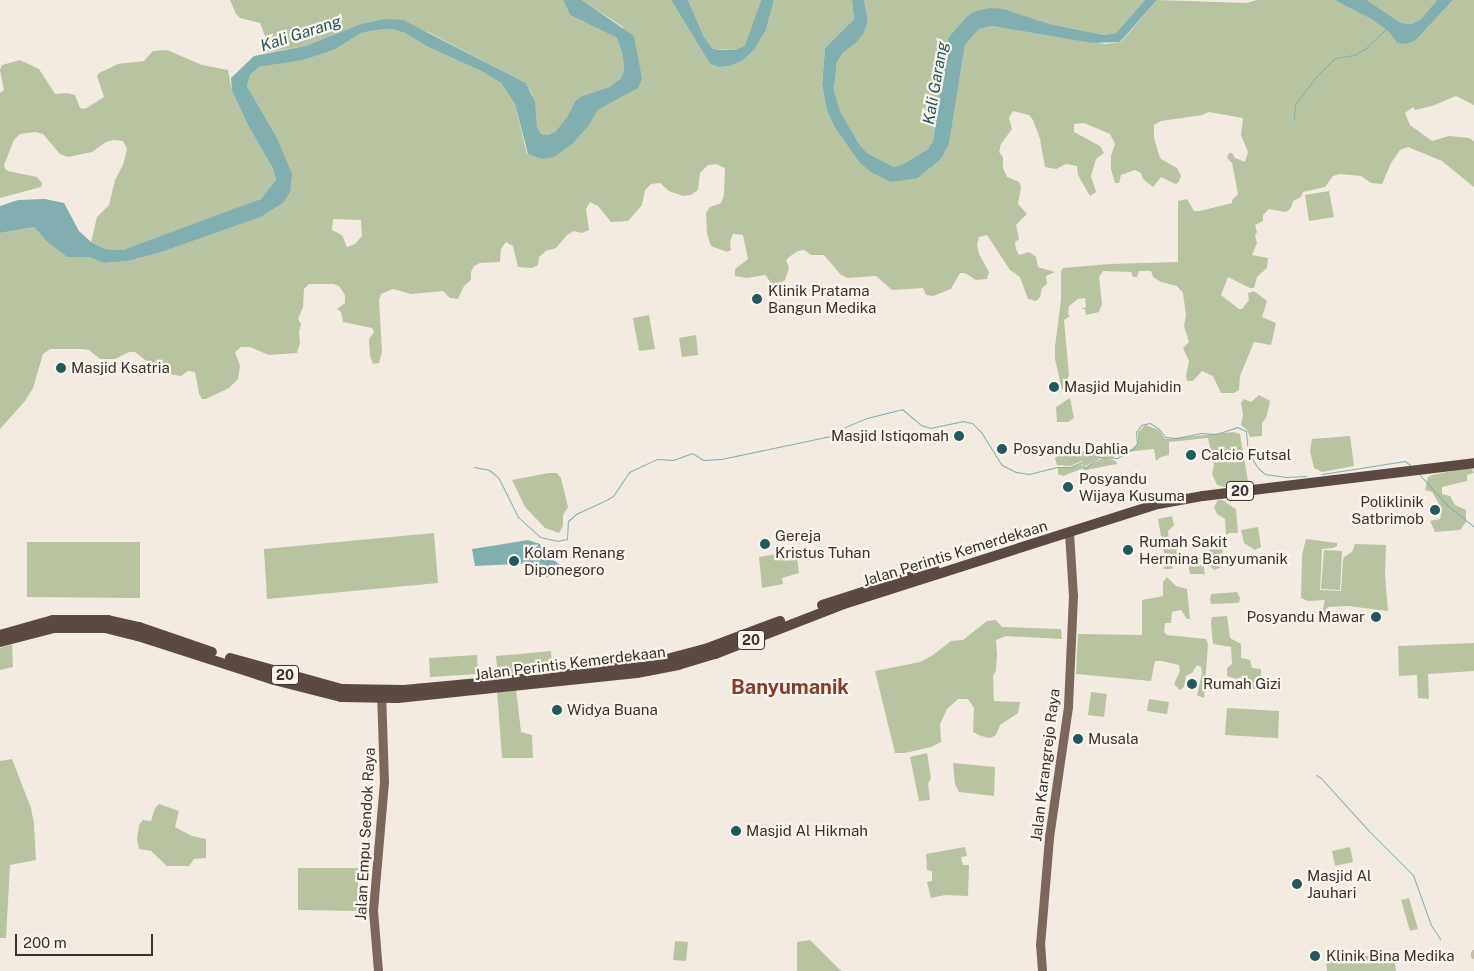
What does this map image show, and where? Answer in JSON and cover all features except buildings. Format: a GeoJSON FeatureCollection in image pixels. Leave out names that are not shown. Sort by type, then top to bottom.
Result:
{"type":"FeatureCollection","features":[{"type":"Feature","properties":{"kind":"highway","name":"20"},"geometry":{"type":"LineString","coordinates":[[1070,530],[1160,497],[1415,467],[1474,458]]}},
{"type":"Feature","properties":{"kind":"highway","name":"20"},"geometry":{"type":"LineString","coordinates":[[1415,467],[1474,463]]}},
{"type":"Feature","properties":{"kind":"highway","name":"Jalan Perintis Kemerdekaan"},"geometry":{"type":"LineString","coordinates":[[0,642],[54,628],[105,628],[121,631],[326,694],[381,694],[585,679],[650,671],[715,654],[909,581],[1070,530]]}},
{"type":"Feature","properties":{"kind":"highway","name":"Jalan Perintis Kemerdekaan"},"geometry":{"type":"LineString","coordinates":[[0,635],[53,620],[108,620],[139,627],[218,654],[307,680],[342,689],[381,694]]}},
{"type":"Feature","properties":{"kind":"main road","name":"Jalan Karangrejo Raya"},"geometry":{"type":"LineString","coordinates":[[1042,971],[1040,945],[1049,838],[1068,706],[1072,596],[1070,530]]}},
{"type":"Feature","properties":{"kind":"main road","name":"Jalan Empu Sendok Raya"},"geometry":{"type":"LineString","coordinates":[[378,971],[373,910],[384,782],[381,694]]}},
{"type":"Feature","properties":{"kind":"green space"},"geometry":{"type":"Polygon","coordinates":[[[230,0],[563,0],[570,15],[617,38],[623,57],[624,71],[620,79],[609,87],[582,96],[575,101],[567,117],[555,132],[548,135],[541,134],[537,127],[532,94],[526,83],[428,32],[361,24],[305,46],[264,53],[267,41],[260,23],[240,18],[236,14],[230,0]]]}},
{"type":"Feature","properties":{"kind":"green space"},"geometry":{"type":"Polygon","coordinates":[[[582,0],[671,0],[710,64],[719,67],[730,66],[742,61],[754,50],[766,30],[774,0],[852,0],[854,19],[825,48],[822,85],[827,111],[835,128],[859,162],[918,178],[941,159],[949,143],[965,45],[979,29],[992,26],[1105,44],[1121,42],[1157,0],[1247,3],[1257,0],[1334,0],[1371,19],[1389,32],[1397,43],[1415,41],[1453,0],[1474,0],[1474,105],[1456,96],[1432,106],[1415,110],[1413,107],[1405,113],[1410,125],[1432,141],[1449,136],[1469,138],[1474,141],[1474,187],[1442,161],[1408,147],[1400,150],[1391,163],[1382,184],[1371,183],[1361,176],[1340,174],[1333,176],[1325,187],[1303,192],[1301,197],[1293,201],[1291,208],[1286,212],[1269,209],[1263,215],[1263,221],[1255,225],[1257,243],[1252,255],[1268,258],[1267,268],[1257,277],[1254,288],[1250,288],[1228,277],[1221,295],[1239,309],[1242,309],[1249,300],[1248,293],[1254,291],[1267,301],[1262,317],[1276,323],[1271,345],[1254,342],[1240,376],[1239,390],[1234,393],[1221,393],[1213,376],[1202,371],[1193,381],[1187,381],[1189,361],[1183,348],[1189,342],[1184,326],[1186,315],[1183,293],[1177,286],[1161,282],[1153,277],[1151,271],[1139,271],[1137,277],[1133,277],[1131,272],[1103,271],[1099,277],[1102,304],[1099,312],[1086,315],[1085,309],[1081,309],[1086,307],[1085,298],[1078,299],[1069,306],[1068,314],[1070,316],[1064,320],[1069,375],[1062,390],[1055,359],[1055,346],[1061,300],[1061,271],[1063,268],[1110,264],[1178,262],[1178,201],[1187,199],[1194,211],[1232,203],[1232,200],[1238,194],[1232,163],[1227,158],[1229,153],[1232,153],[1235,158],[1245,162],[1248,152],[1241,135],[1243,118],[1209,112],[1202,115],[1161,121],[1154,125],[1154,138],[1161,159],[1177,168],[1181,176],[1178,183],[1175,184],[1161,177],[1153,187],[1143,179],[1141,173],[1135,170],[1121,175],[1119,183],[1115,183],[1111,169],[1111,156],[1115,144],[1110,134],[1084,123],[1074,124],[1074,132],[1100,146],[1104,153],[1096,159],[1091,176],[1096,192],[1090,196],[1078,175],[1077,166],[1066,164],[1056,169],[1045,167],[1040,139],[1033,120],[1029,115],[1013,111],[1009,118],[1012,129],[1001,144],[999,152],[1003,157],[1003,168],[1007,177],[1019,182],[1021,187],[1018,204],[1027,214],[1016,225],[1019,239],[1015,242],[1016,249],[1019,255],[1029,252],[1036,257],[1038,267],[1055,272],[1046,276],[1047,284],[1042,288],[1040,297],[1036,301],[1028,299],[1020,277],[1010,270],[987,235],[979,237],[977,245],[979,254],[989,272],[987,279],[976,280],[965,273],[960,273],[951,289],[933,296],[926,295],[923,288],[892,290],[876,276],[847,278],[840,274],[824,255],[811,255],[804,250],[798,251],[786,260],[789,268],[785,280],[778,284],[773,285],[765,275],[747,278],[735,276],[735,269],[748,259],[743,235],[733,234],[730,242],[731,250],[727,252],[711,246],[707,234],[706,213],[710,207],[721,203],[724,195],[725,168],[716,164],[708,165],[700,173],[698,190],[691,195],[683,196],[669,191],[660,183],[651,184],[645,190],[642,205],[628,221],[611,222],[598,206],[590,202],[586,209],[589,230],[582,233],[574,231],[567,235],[556,248],[546,251],[539,257],[538,265],[532,268],[518,267],[513,246],[506,242],[501,249],[500,262],[480,263],[474,266],[471,272],[471,280],[464,286],[458,299],[450,298],[443,291],[411,294],[393,289],[381,294],[379,300],[382,352],[379,363],[373,364],[370,356],[369,339],[374,332],[372,328],[343,322],[341,312],[337,309],[345,303],[345,295],[339,286],[333,284],[309,284],[304,289],[303,307],[298,319],[301,324],[299,332],[300,343],[297,353],[269,355],[250,347],[241,347],[235,352],[240,366],[238,379],[229,388],[206,399],[202,399],[199,394],[195,372],[188,371],[181,376],[162,373],[135,352],[129,352],[115,359],[100,359],[89,350],[50,349],[43,354],[33,388],[25,401],[0,429],[0,233],[34,227],[47,242],[67,257],[88,257],[104,263],[128,261],[162,252],[261,217],[283,203],[276,136],[247,86],[250,75],[259,67],[302,60],[334,50],[361,33],[377,30],[391,29],[405,33],[428,47],[481,71],[501,83],[515,104],[527,154],[590,124],[598,110],[625,95],[623,27],[582,0]],[[333,219],[332,230],[342,235],[347,247],[355,244],[362,236],[361,220],[333,219]]]}},
{"type":"Feature","properties":{"kind":"green space"},"geometry":{"type":"Polygon","coordinates":[[[688,0],[761,0],[746,46],[735,50],[713,49],[704,37],[688,0]]]}},
{"type":"Feature","properties":{"kind":"green space"},"geometry":{"type":"Polygon","coordinates":[[[864,0],[1145,0],[1116,33],[1104,35],[1050,24],[1004,9],[973,12],[966,17],[948,38],[933,141],[928,149],[903,164],[894,167],[867,153],[859,144],[840,111],[834,90],[837,62],[843,53],[857,42],[864,33],[868,21],[864,0]]]}},
{"type":"Feature","properties":{"kind":"green space"},"geometry":{"type":"Polygon","coordinates":[[[1367,0],[1437,0],[1420,20],[1411,24],[1401,23],[1367,0]]]}},
{"type":"Feature","properties":{"kind":"green space"},"geometry":{"type":"Polygon","coordinates":[[[167,50],[202,65],[228,70],[232,91],[248,125],[273,169],[276,181],[261,199],[146,243],[123,250],[105,249],[91,242],[97,217],[109,205],[115,180],[123,165],[127,149],[123,141],[114,140],[106,142],[92,152],[68,157],[60,154],[43,134],[35,132],[20,134],[14,140],[4,165],[8,171],[37,177],[42,183],[41,187],[0,198],[0,93],[4,90],[0,70],[2,65],[20,60],[39,69],[55,94],[67,93],[75,95],[80,108],[85,109],[104,97],[97,76],[99,73],[118,64],[144,61],[153,51],[167,50]]]}},
{"type":"Feature","properties":{"kind":"green space"},"geometry":{"type":"Polygon","coordinates":[[[1329,191],[1334,217],[1309,221],[1305,195],[1329,191]]]}},
{"type":"Feature","properties":{"kind":"green space"},"geometry":{"type":"Polygon","coordinates":[[[649,315],[655,349],[639,351],[633,318],[649,315]]]}},
{"type":"Feature","properties":{"kind":"green space"},"geometry":{"type":"Polygon","coordinates":[[[696,335],[698,355],[682,357],[679,338],[696,335]]]}},
{"type":"Feature","properties":{"kind":"green space"},"geometry":{"type":"Polygon","coordinates":[[[1259,395],[1270,401],[1269,407],[1266,418],[1262,423],[1262,436],[1250,437],[1247,430],[1241,425],[1243,414],[1241,403],[1244,399],[1251,402],[1259,395]]]}},
{"type":"Feature","properties":{"kind":"green space"},"geometry":{"type":"Polygon","coordinates":[[[1070,398],[1074,418],[1068,422],[1057,422],[1056,407],[1070,398]]]}},
{"type":"Feature","properties":{"kind":"green space"},"geometry":{"type":"Polygon","coordinates":[[[1145,425],[1159,430],[1165,439],[1233,432],[1240,434],[1248,481],[1224,487],[1217,485],[1212,474],[1214,466],[1208,438],[1169,442],[1169,455],[1161,457],[1156,461],[1154,449],[1127,452],[1138,444],[1138,432],[1145,425]]]}},
{"type":"Feature","properties":{"kind":"green space"},"geometry":{"type":"Polygon","coordinates":[[[1350,436],[1354,466],[1322,472],[1314,468],[1310,451],[1312,439],[1350,436]]]}},
{"type":"Feature","properties":{"kind":"green space"},"geometry":{"type":"Polygon","coordinates":[[[1076,449],[1078,454],[1084,451],[1092,455],[1101,451],[1115,456],[1112,458],[1101,456],[1086,466],[1082,461],[1070,466],[1057,465],[1055,458],[1060,454],[1076,449]]]}},
{"type":"Feature","properties":{"kind":"green space"},"geometry":{"type":"Polygon","coordinates":[[[1104,457],[1116,461],[1117,464],[1086,470],[1081,469],[1063,476],[1058,474],[1058,468],[1070,468],[1081,464],[1085,468],[1104,457]]]}},
{"type":"Feature","properties":{"kind":"green space"},"geometry":{"type":"Polygon","coordinates":[[[1467,468],[1472,469],[1474,473],[1467,475],[1467,481],[1442,487],[1442,494],[1450,496],[1455,505],[1466,510],[1466,522],[1460,530],[1435,532],[1430,521],[1440,519],[1441,516],[1438,502],[1432,492],[1425,490],[1428,477],[1467,468]]]}},
{"type":"Feature","properties":{"kind":"green space"},"geometry":{"type":"Polygon","coordinates":[[[557,473],[561,478],[568,507],[563,515],[563,526],[559,533],[545,528],[525,507],[512,480],[557,473]]]}},
{"type":"Feature","properties":{"kind":"green space"},"geometry":{"type":"Polygon","coordinates":[[[1218,500],[1222,500],[1236,509],[1238,533],[1229,533],[1226,536],[1225,519],[1217,514],[1214,507],[1218,500]]]}},
{"type":"Feature","properties":{"kind":"green space"},"geometry":{"type":"Polygon","coordinates":[[[1172,516],[1174,525],[1168,531],[1169,542],[1176,542],[1177,552],[1183,560],[1187,560],[1188,553],[1193,567],[1202,565],[1203,557],[1205,578],[1204,574],[1190,574],[1188,564],[1178,562],[1171,569],[1164,569],[1165,559],[1158,519],[1172,516]]]}},
{"type":"Feature","properties":{"kind":"green space"},"geometry":{"type":"Polygon","coordinates":[[[1258,527],[1261,547],[1255,550],[1244,543],[1241,530],[1258,527]]]}},
{"type":"Feature","properties":{"kind":"green space"},"geometry":{"type":"Polygon","coordinates":[[[434,533],[438,583],[267,599],[264,549],[434,533]]]}},
{"type":"Feature","properties":{"kind":"green space"},"geometry":{"type":"Polygon","coordinates":[[[1306,539],[1337,543],[1337,546],[1333,548],[1322,549],[1320,590],[1341,591],[1344,557],[1352,552],[1355,544],[1386,545],[1385,575],[1388,611],[1348,606],[1328,607],[1327,616],[1321,617],[1325,600],[1308,601],[1301,598],[1302,555],[1306,539]]]}},
{"type":"Feature","properties":{"kind":"green space"},"geometry":{"type":"Polygon","coordinates":[[[27,542],[140,542],[140,598],[27,597],[27,542]]]}},
{"type":"Feature","properties":{"kind":"green space"},"geometry":{"type":"Polygon","coordinates":[[[1222,547],[1224,566],[1214,570],[1210,566],[1209,548],[1222,547]]]}},
{"type":"Feature","properties":{"kind":"green space"},"geometry":{"type":"Polygon","coordinates":[[[1324,550],[1342,551],[1340,590],[1321,589],[1324,550]]]}},
{"type":"Feature","properties":{"kind":"green space"},"geometry":{"type":"Polygon","coordinates":[[[796,551],[799,573],[782,578],[783,584],[762,588],[759,557],[796,551]]]}},
{"type":"Feature","properties":{"kind":"green space"},"geometry":{"type":"Polygon","coordinates":[[[1167,577],[1176,586],[1187,589],[1190,619],[1187,619],[1181,610],[1172,612],[1171,623],[1165,623],[1164,632],[1167,635],[1206,639],[1208,644],[1204,698],[1197,695],[1202,673],[1201,667],[1197,665],[1192,673],[1186,676],[1184,687],[1180,690],[1174,684],[1180,671],[1179,665],[1162,661],[1155,661],[1151,681],[1076,674],[1078,634],[1142,635],[1142,600],[1163,596],[1163,582],[1167,577]]]}},
{"type":"Feature","properties":{"kind":"green space"},"geometry":{"type":"Polygon","coordinates":[[[1237,592],[1240,598],[1239,603],[1211,604],[1211,594],[1237,592]]]}},
{"type":"Feature","properties":{"kind":"green space"},"geometry":{"type":"Polygon","coordinates":[[[1227,616],[1230,638],[1241,644],[1241,658],[1250,660],[1252,668],[1261,669],[1261,689],[1243,689],[1241,677],[1236,679],[1227,676],[1227,668],[1232,664],[1231,647],[1213,644],[1211,623],[1212,617],[1227,616]]]}},
{"type":"Feature","properties":{"kind":"green space"},"geometry":{"type":"Polygon","coordinates":[[[996,620],[1002,627],[1061,629],[1062,639],[1006,636],[996,640],[996,670],[993,677],[994,701],[1020,702],[1018,713],[1000,725],[996,735],[990,738],[981,736],[973,732],[974,708],[968,699],[958,699],[947,709],[940,724],[941,742],[931,747],[905,753],[895,753],[875,671],[920,662],[951,641],[963,640],[987,621],[996,620]]]}},
{"type":"Feature","properties":{"kind":"green space"},"geometry":{"type":"Polygon","coordinates":[[[1474,643],[1474,671],[1428,674],[1429,699],[1418,698],[1417,675],[1399,676],[1398,646],[1474,643]]]}},
{"type":"Feature","properties":{"kind":"green space"},"geometry":{"type":"Polygon","coordinates":[[[12,644],[13,667],[0,670],[0,648],[12,644]]]}},
{"type":"Feature","properties":{"kind":"green space"},"geometry":{"type":"Polygon","coordinates":[[[551,651],[552,670],[498,675],[496,656],[551,651]]]}},
{"type":"Feature","properties":{"kind":"green space"},"geometry":{"type":"Polygon","coordinates":[[[477,655],[478,674],[430,677],[429,658],[477,655]]]}},
{"type":"Feature","properties":{"kind":"green space"},"geometry":{"type":"Polygon","coordinates":[[[516,689],[521,732],[532,735],[533,758],[502,758],[497,690],[516,689]]]}},
{"type":"Feature","properties":{"kind":"green space"},"geometry":{"type":"Polygon","coordinates":[[[1091,692],[1107,694],[1104,717],[1088,715],[1091,692]]]}},
{"type":"Feature","properties":{"kind":"green space"},"geometry":{"type":"Polygon","coordinates":[[[1149,699],[1169,702],[1167,714],[1147,711],[1149,699]]]}},
{"type":"Feature","properties":{"kind":"green space"},"geometry":{"type":"Polygon","coordinates":[[[1227,708],[1279,711],[1278,738],[1225,735],[1227,708]]]}},
{"type":"Feature","properties":{"kind":"green space"},"geometry":{"type":"Polygon","coordinates":[[[927,753],[931,778],[928,784],[930,800],[919,801],[910,757],[927,753]]]}},
{"type":"Feature","properties":{"kind":"green space"},"geometry":{"type":"Polygon","coordinates":[[[12,759],[31,808],[36,860],[10,865],[6,938],[0,938],[0,761],[12,759]]]}},
{"type":"Feature","properties":{"kind":"green space"},"geometry":{"type":"Polygon","coordinates":[[[953,763],[995,767],[994,796],[959,792],[955,784],[953,763]]]}},
{"type":"Feature","properties":{"kind":"green space"},"geometry":{"type":"Polygon","coordinates":[[[159,804],[179,811],[175,827],[192,836],[206,839],[206,858],[194,859],[189,866],[167,866],[151,851],[139,849],[137,839],[139,825],[143,820],[151,821],[155,808],[159,804]]]}},
{"type":"Feature","properties":{"kind":"green space"},"geometry":{"type":"Polygon","coordinates":[[[965,847],[967,856],[961,857],[963,865],[969,865],[968,896],[945,895],[931,898],[927,882],[932,881],[932,871],[927,870],[926,854],[965,847]]]}},
{"type":"Feature","properties":{"kind":"green space"},"geometry":{"type":"Polygon","coordinates":[[[1350,847],[1353,862],[1335,866],[1332,851],[1350,847]]]}},
{"type":"Feature","properties":{"kind":"green space"},"geometry":{"type":"Polygon","coordinates":[[[298,868],[358,868],[358,911],[298,910],[298,868]]]}},
{"type":"Feature","properties":{"kind":"green space"},"geometry":{"type":"Polygon","coordinates":[[[1409,898],[1418,929],[1410,931],[1401,900],[1409,898]]]}},
{"type":"Feature","properties":{"kind":"green space"},"geometry":{"type":"Polygon","coordinates":[[[810,940],[842,971],[797,971],[797,942],[810,940]]]}},
{"type":"Feature","properties":{"kind":"green space"},"geometry":{"type":"Polygon","coordinates":[[[675,941],[688,942],[686,961],[673,960],[675,941]]]}},
{"type":"Feature","properties":{"kind":"green space"},"geometry":{"type":"Polygon","coordinates":[[[1393,952],[1396,971],[1327,971],[1326,962],[1393,952]]]}},
{"type":"Feature","properties":{"kind":"water"},"geometry":{"type":"Polygon","coordinates":[[[563,0],[582,0],[634,36],[642,79],[638,88],[598,110],[590,124],[572,144],[554,157],[542,159],[528,154],[515,104],[501,83],[481,71],[428,47],[405,33],[391,29],[377,30],[361,33],[334,50],[303,60],[259,67],[250,75],[247,86],[276,136],[292,174],[290,192],[283,203],[261,217],[162,252],[128,261],[104,263],[88,257],[67,257],[47,242],[34,227],[0,233],[0,206],[18,200],[45,199],[64,203],[79,231],[91,242],[105,249],[123,250],[261,199],[276,180],[273,169],[248,125],[232,91],[231,78],[254,56],[305,46],[361,24],[385,19],[403,20],[526,83],[535,102],[537,127],[541,134],[548,135],[555,132],[567,117],[575,101],[582,96],[609,87],[620,79],[624,71],[623,57],[617,38],[570,15],[563,0]]]}},
{"type":"Feature","properties":{"kind":"water"},"geometry":{"type":"Polygon","coordinates":[[[671,0],[688,0],[704,37],[713,49],[735,50],[745,46],[761,0],[774,0],[766,30],[754,50],[742,61],[730,66],[719,67],[710,64],[671,0]]]}},
{"type":"Feature","properties":{"kind":"water"},"geometry":{"type":"Polygon","coordinates":[[[852,0],[864,0],[868,21],[864,33],[857,42],[843,53],[837,62],[834,90],[840,111],[859,144],[867,153],[894,167],[903,164],[928,149],[933,141],[948,38],[966,17],[973,12],[990,8],[1004,9],[1050,24],[1104,35],[1116,33],[1145,0],[1157,0],[1120,42],[1093,43],[992,26],[979,29],[965,45],[949,144],[941,159],[918,178],[891,182],[871,172],[859,162],[835,128],[827,111],[822,85],[825,48],[854,19],[852,0]]]}},
{"type":"Feature","properties":{"kind":"water"},"geometry":{"type":"Polygon","coordinates":[[[1334,0],[1367,0],[1401,23],[1411,24],[1420,20],[1437,0],[1453,0],[1415,41],[1405,44],[1397,43],[1389,32],[1371,19],[1334,0]]]}},
{"type":"Feature","properties":{"kind":"water","name":"Kolam Renang Diponegoro"},"geometry":{"type":"Polygon","coordinates":[[[528,540],[540,544],[544,552],[560,565],[561,572],[557,576],[541,577],[534,571],[536,568],[532,563],[475,566],[472,549],[528,540]]]}},
{"type":"Feature","properties":{"kind":"waterway"},"geometry":{"type":"LineString","coordinates":[[1294,119],[1295,104],[1316,77],[1335,58],[1354,55],[1366,48],[1386,29]]}},
{"type":"Feature","properties":{"kind":"waterway"},"geometry":{"type":"LineString","coordinates":[[474,467],[489,470],[498,477],[518,517],[540,537],[557,541],[567,539],[568,521],[576,514],[613,496],[629,472],[657,459],[673,460],[692,453],[703,460],[721,459],[831,436],[843,428],[867,418],[902,409],[921,425],[930,428],[962,421],[972,423],[981,432],[1002,465],[1016,472],[1029,474],[1057,467],[1070,467],[1082,462],[1085,468],[1099,457],[1117,458],[1134,448],[1137,443],[1136,432],[1141,425],[1150,423],[1159,429],[1165,437],[1177,438],[1200,433],[1216,434],[1237,427],[1246,431],[1248,453],[1258,468],[1265,474],[1287,477],[1306,476]]}},
{"type":"Feature","properties":{"kind":"waterway"},"geometry":{"type":"LineString","coordinates":[[1322,474],[1405,461],[1411,466]]}},
{"type":"Feature","properties":{"kind":"waterway"},"geometry":{"type":"LineString","coordinates":[[1419,474],[1447,505],[1474,527]]}},
{"type":"Feature","properties":{"kind":"waterway"},"geometry":{"type":"LineString","coordinates":[[1316,775],[1321,778],[1368,830],[1413,875],[1431,925],[1440,939]]}},
{"type":"Feature","properties":{"kind":"place","name":"Klinik Pratama Bangun Medika"},"geometry":{"type":"Point","coordinates":[757,299]}},
{"type":"Feature","properties":{"kind":"place","name":"Masjid Ksatria"},"geometry":{"type":"Point","coordinates":[61,368]}},
{"type":"Feature","properties":{"kind":"place","name":"Masjid Mujahidin"},"geometry":{"type":"Point","coordinates":[1054,387]}},
{"type":"Feature","properties":{"kind":"place","name":"Masjid Istiqomah"},"geometry":{"type":"Point","coordinates":[959,436]}},
{"type":"Feature","properties":{"kind":"place","name":"Posyandu Dahlia"},"geometry":{"type":"Point","coordinates":[1002,449]}},
{"type":"Feature","properties":{"kind":"place","name":"Calcio Futsal"},"geometry":{"type":"Point","coordinates":[1191,455]}},
{"type":"Feature","properties":{"kind":"place","name":"Posyandu Wijaya Kusuma"},"geometry":{"type":"Point","coordinates":[1068,487]}},
{"type":"Feature","properties":{"kind":"place","name":"Poliklinik Satbrimob"},"geometry":{"type":"Point","coordinates":[1435,510]}},
{"type":"Feature","properties":{"kind":"place","name":"Gereja Kristus Tuhan"},"geometry":{"type":"Point","coordinates":[765,544]}},
{"type":"Feature","properties":{"kind":"place","name":"Rumah Sakit Hermina Banyumanik"},"geometry":{"type":"Point","coordinates":[1128,550]}},
{"type":"Feature","properties":{"kind":"place","name":"Kolam Renang Diponegoro"},"geometry":{"type":"Point","coordinates":[514,561]}},
{"type":"Feature","properties":{"kind":"place","name":"Posyandu Mawar"},"geometry":{"type":"Point","coordinates":[1376,617]}},
{"type":"Feature","properties":{"kind":"place","name":"Rumah Gizi"},"geometry":{"type":"Point","coordinates":[1192,684]}},
{"type":"Feature","properties":{"kind":"place","name":"Widya Buana"},"geometry":{"type":"Point","coordinates":[557,710]}},
{"type":"Feature","properties":{"kind":"place","name":"Musala"},"geometry":{"type":"Point","coordinates":[1078,739]}},
{"type":"Feature","properties":{"kind":"place","name":"Masjid Al Hikmah"},"geometry":{"type":"Point","coordinates":[736,831]}},
{"type":"Feature","properties":{"kind":"place","name":"Masjid Al Jauhari"},"geometry":{"type":"Point","coordinates":[1297,884]}},
{"type":"Feature","properties":{"kind":"place","name":"Klinik Bina Medika"},"geometry":{"type":"Point","coordinates":[1315,956]}},
{"type":"Feature","properties":{"kind":"district","name":"Banyumanik"},"geometry":{"type":"Point","coordinates":[790,687]}},
{"type":"Feature","properties":{"kind":"water label","name":"Kali Garang"},"geometry":{"type":"Point","coordinates":[301,34]}},
{"type":"Feature","properties":{"kind":"water label","name":"Kali Garang"},"geometry":{"type":"Point","coordinates":[936,83]}}]}
